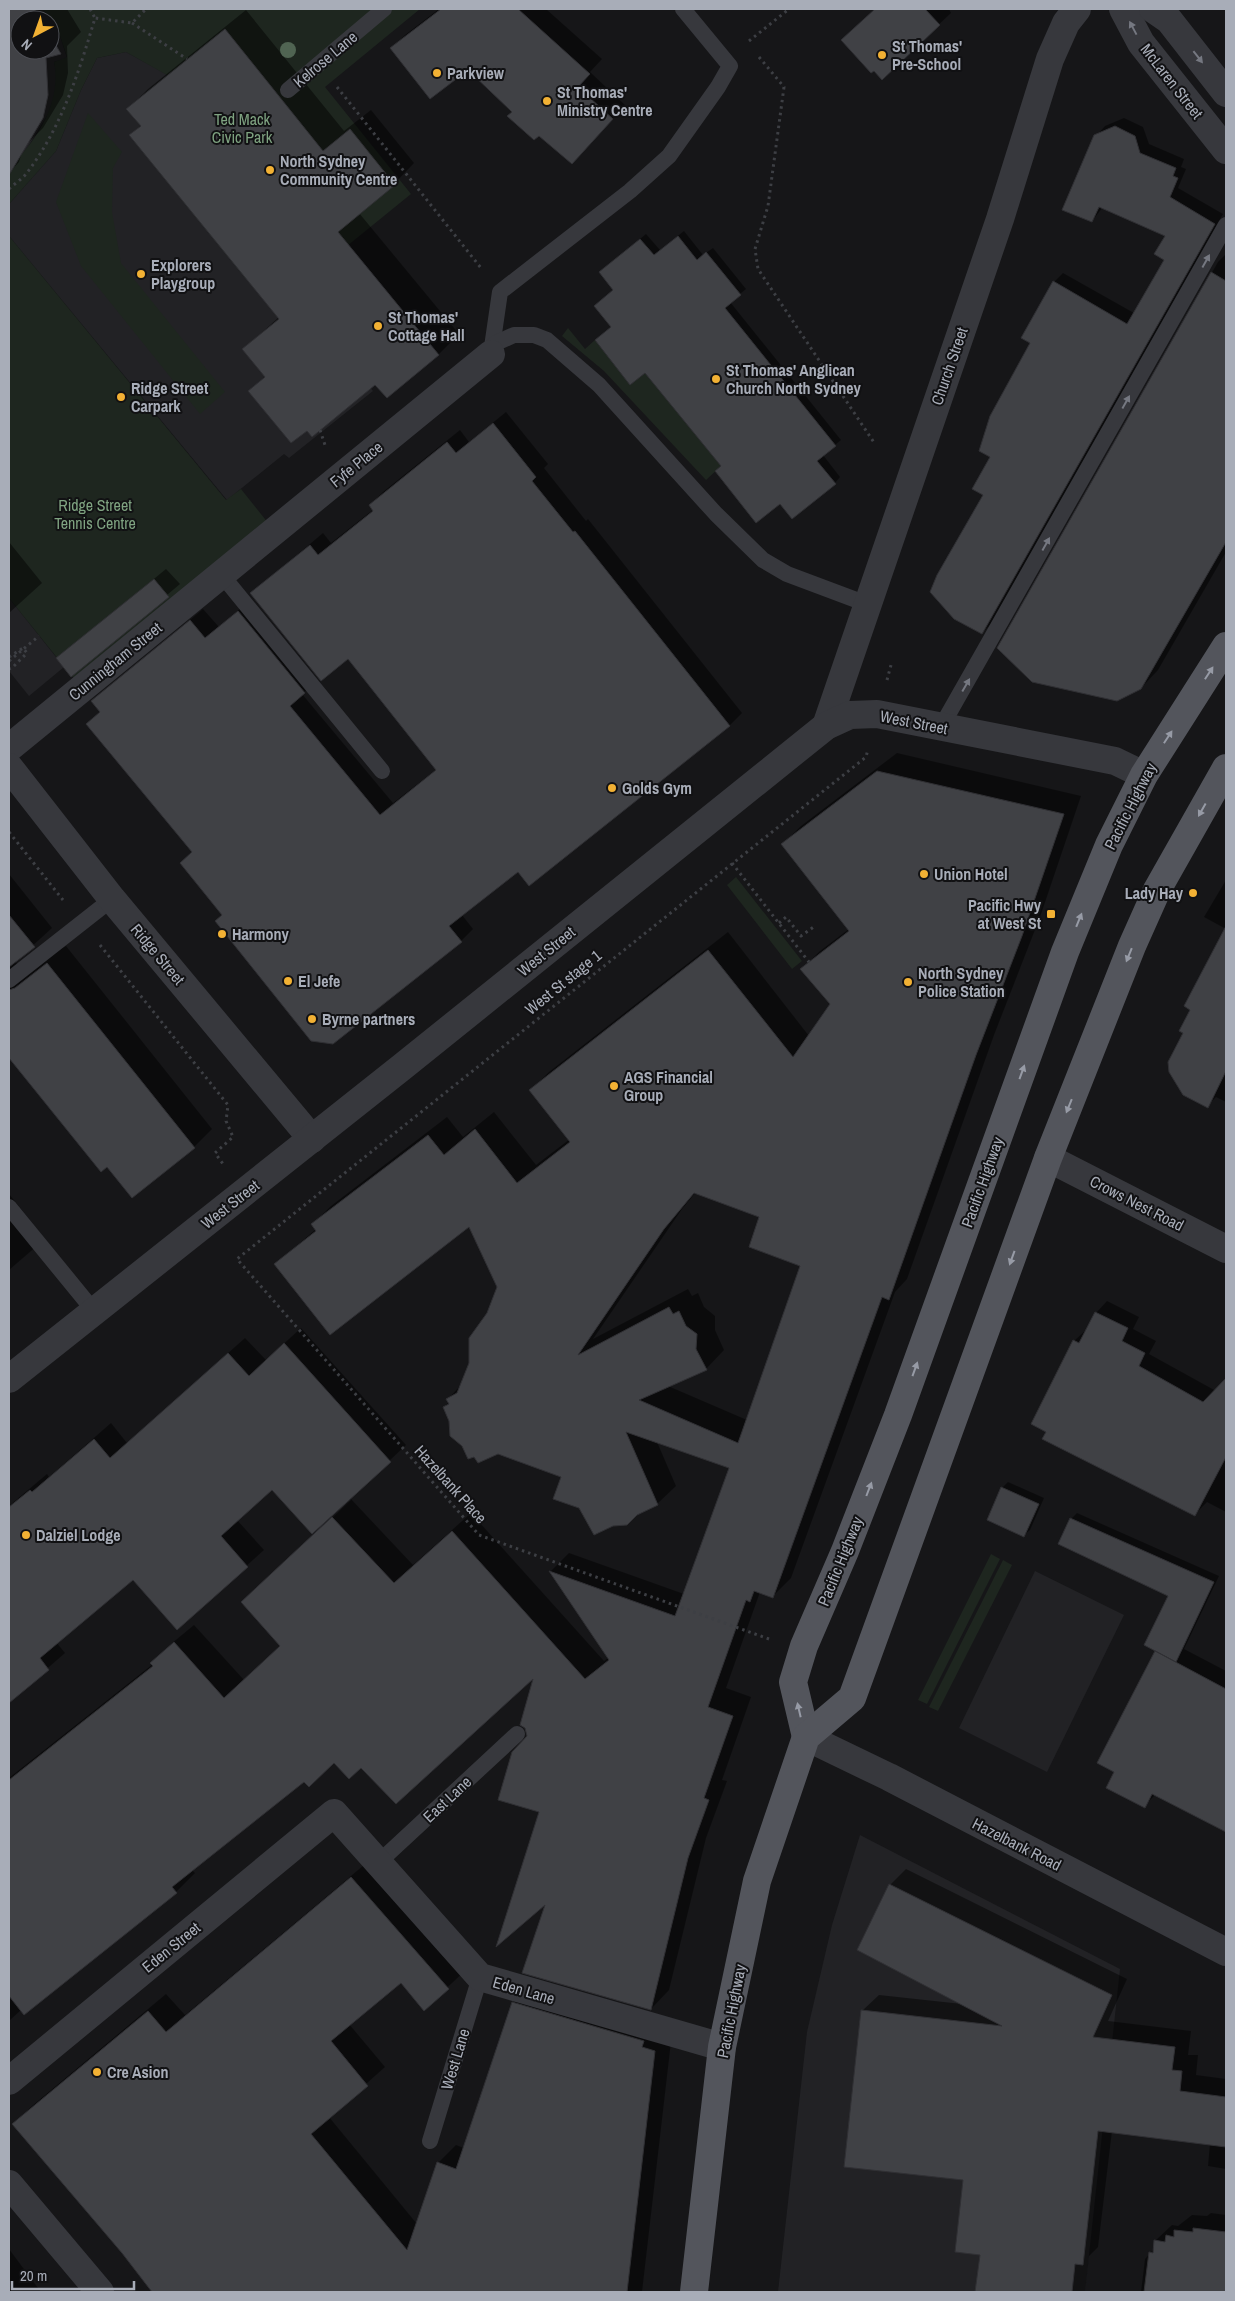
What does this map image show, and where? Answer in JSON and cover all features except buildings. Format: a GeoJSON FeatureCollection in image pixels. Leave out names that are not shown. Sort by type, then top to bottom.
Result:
{"type":"FeatureCollection","features":[{"type":"Feature","properties":{"kind":"main road","name":"Pacific Highway"},"geometry":{"type":"LineString","coordinates":[[694,2292],[722,2047],[757,1881],[806,1738],[793,1682],[804,1646],[845,1551],[898,1415],[1065,952],[1109,844],[1144,775],[1226,646]]}},
{"type":"Feature","properties":{"kind":"main road"},"geometry":{"type":"LineString","coordinates":[[806,1738],[852,1698],[1048,1158],[1132,946],[1154,898],[1226,768]]}},
{"type":"Feature","properties":{"kind":"street","name":"Church Street"},"geometry":{"type":"LineString","coordinates":[[826,726],[1000,219],[1050,59],[1066,22],[1077,9]]}},
{"type":"Feature","properties":{"kind":"street","name":"McLaren Street"},"geometry":{"type":"LineString","coordinates":[[1123,9],[1141,43],[1226,150]]}},
{"type":"Feature","properties":{"kind":"street"},"geometry":{"type":"LineString","coordinates":[[1153,9],[1169,20],[1226,93]]}},
{"type":"Feature","properties":{"kind":"street","name":"Fyfe Place"},"geometry":{"type":"LineString","coordinates":[[221,574],[491,350]]}},
{"type":"Feature","properties":{"kind":"street","name":"Cunningham Street"},"geometry":{"type":"LineString","coordinates":[[9,748],[221,574]]}},
{"type":"Feature","properties":{"kind":"street","name":"West Street"},"geometry":{"type":"LineString","coordinates":[[9,1378],[312,1139],[826,726],[850,715],[877,714],[1115,761],[1144,775]]}},
{"type":"Feature","properties":{"kind":"street","name":"Ridge Street"},"geometry":{"type":"LineString","coordinates":[[9,767],[112,899],[312,1139]]}},
{"type":"Feature","properties":{"kind":"street","name":"Crows Nest Road"},"geometry":{"type":"LineString","coordinates":[[1048,1158],[1226,1249]]}},
{"type":"Feature","properties":{"kind":"street","name":"Hazelbank Road"},"geometry":{"type":"LineString","coordinates":[[806,1738],[889,1777],[1226,1952]]}},
{"type":"Feature","properties":{"kind":"street","name":"Eden Lane"},"geometry":{"type":"LineString","coordinates":[[334,1813],[480,1977],[722,2047]]}},
{"type":"Feature","properties":{"kind":"street","name":"Eden Street"},"geometry":{"type":"LineString","coordinates":[[9,2081],[334,1813]]}},
{"type":"Feature","properties":{"kind":"street"},"geometry":{"type":"LineString","coordinates":[[9,2184],[100,2292]]}},
{"type":"Feature","properties":{"kind":"lane","name":"Kelrose Lane"},"geometry":{"type":"LineString","coordinates":[[288,90],[319,66],[384,9]]}},
{"type":"Feature","properties":{"kind":"lane"},"geometry":{"type":"LineString","coordinates":[[491,350],[500,292],[630,191],[669,156],[718,87],[730,66],[683,9]]}},
{"type":"Feature","properties":{"kind":"lane"},"geometry":{"type":"LineString","coordinates":[[941,727],[1226,225]]}},
{"type":"Feature","properties":{"kind":"lane"},"geometry":{"type":"LineString","coordinates":[[491,350],[507,337],[526,334],[538,336],[552,344],[599,384],[716,514],[763,560],[787,574],[867,604]]}},
{"type":"Feature","properties":{"kind":"lane"},"geometry":{"type":"LineString","coordinates":[[221,574],[382,771]]}},
{"type":"Feature","properties":{"kind":"lane"},"geometry":{"type":"LineString","coordinates":[[9,980],[112,899]]}},
{"type":"Feature","properties":{"kind":"lane"},"geometry":{"type":"LineString","coordinates":[[9,1207],[94,1311]]}},
{"type":"Feature","properties":{"kind":"lane","name":"East Lane"},"geometry":{"type":"LineString","coordinates":[[378,1863],[517,1734]]}},
{"type":"Feature","properties":{"kind":"lane","name":"West Lane"},"geometry":{"type":"LineString","coordinates":[[430,2141],[480,1977]]}},
{"type":"Feature","properties":{"kind":"path"},"geometry":{"type":"LineString","coordinates":[[9,188],[24,176],[45,147],[72,87],[95,18],[90,9]]}},
{"type":"Feature","properties":{"kind":"path"},"geometry":{"type":"LineString","coordinates":[[132,23],[146,9]]}},
{"type":"Feature","properties":{"kind":"path"},"geometry":{"type":"LineString","coordinates":[[726,60],[789,9]]}},
{"type":"Feature","properties":{"kind":"path"},"geometry":{"type":"LineString","coordinates":[[95,18],[132,23],[188,59]]}},
{"type":"Feature","properties":{"kind":"path"},"geometry":{"type":"LineString","coordinates":[[748,43],[784,87],[768,206],[755,249],[758,269],[875,444]]}},
{"type":"Feature","properties":{"kind":"path"},"geometry":{"type":"LineString","coordinates":[[319,66],[500,292]]}},
{"type":"Feature","properties":{"kind":"path"},"geometry":{"type":"LineString","coordinates":[[9,661],[39,636]]}},
{"type":"Feature","properties":{"kind":"path"},"geometry":{"type":"LineString","coordinates":[[9,657],[23,648],[27,653],[9,669]]}},
{"type":"Feature","properties":{"kind":"path","name":"West St stage 1"},"geometry":{"type":"LineString","coordinates":[[237,1259],[866,757]]}},
{"type":"Feature","properties":{"kind":"path"},"geometry":{"type":"LineString","coordinates":[[9,832],[228,1105],[226,1121],[233,1137],[215,1153]]}},
{"type":"Feature","properties":{"kind":"path"},"geometry":{"type":"LineString","coordinates":[[732,863],[810,962]]}},
{"type":"Feature","properties":{"kind":"path"},"geometry":{"type":"LineString","coordinates":[[779,923],[786,917],[801,936],[814,926]]}},
{"type":"Feature","properties":{"kind":"path","name":"Hazelbank Place"},"geometry":{"type":"LineString","coordinates":[[237,1259],[479,1535],[775,1641]]}},
{"type":"Feature","properties":{"kind":"shaded area"},"geometry":{"type":"Polygon","coordinates":[[[9,9],[44,10],[10,10],[10,60],[60,60],[60,36],[67,58],[54,62],[57,76],[54,97],[48,114],[23,155],[9,167],[9,9]]]}},
{"type":"Feature","properties":{"kind":"shaded area","name":"Explorers Playgroup"},"geometry":{"type":"Polygon","coordinates":[[[126,52],[168,75],[126,109],[141,126],[130,135],[293,290],[373,391],[289,458],[284,454],[227,500],[9,236],[9,204],[56,151],[81,90],[97,58],[126,52]]]}},
{"type":"Feature","properties":{"kind":"shaded area"},"geometry":{"type":"Polygon","coordinates":[[[9,598],[64,667],[29,696],[9,671],[9,598]]]}},
{"type":"Feature","properties":{"kind":"shaded area"},"geometry":{"type":"Polygon","coordinates":[[[1035,1571],[1124,1615],[1047,1772],[959,1728],[1035,1571]]]}},
{"type":"Feature","properties":{"kind":"shaded area"},"geometry":{"type":"Polygon","coordinates":[[[860,1835],[1120,1969],[1085,2292],[778,2292],[807,2032],[832,1925],[860,1835]]]}},
{"type":"Feature","properties":{"kind":"green space","name":"Ted Mack Civic Park"},"geometry":{"type":"Polygon","coordinates":[[[420,9],[325,87],[411,194],[293,290],[258,270],[246,279],[129,135],[141,126],[126,109],[167,75],[126,52],[97,58],[81,90],[56,151],[9,204],[9,167],[29,146],[45,120],[51,106],[54,91],[56,77],[54,62],[67,57],[60,36],[60,10],[44,10],[420,9]]]}},
{"type":"Feature","properties":{"kind":"green space"},"geometry":{"type":"Polygon","coordinates":[[[88,113],[122,152],[113,168],[112,212],[121,263],[225,392],[200,414],[81,266],[56,202],[88,113]]]}},
{"type":"Feature","properties":{"kind":"green space","name":"Ridge Street Tennis Centre"},"geometry":{"type":"Polygon","coordinates":[[[9,236],[226,500],[241,489],[269,524],[75,680],[9,598],[9,236]]]}},
{"type":"Feature","properties":{"kind":"green space"},"geometry":{"type":"Polygon","coordinates":[[[568,328],[585,349],[595,340],[630,385],[645,373],[721,466],[706,480],[604,371],[562,336],[568,328]]]}},
{"type":"Feature","properties":{"kind":"green space"},"geometry":{"type":"Polygon","coordinates":[[[736,877],[802,961],[792,969],[727,885],[736,877]]]}},
{"type":"Feature","properties":{"kind":"green space"},"geometry":{"type":"Polygon","coordinates":[[[991,1554],[1000,1559],[927,1704],[918,1700],[991,1554]]]}},
{"type":"Feature","properties":{"kind":"green space"},"geometry":{"type":"Polygon","coordinates":[[[1003,1560],[1012,1565],[938,1711],[929,1707],[1003,1560]]]}},
{"type":"Feature","properties":{"kind":"place","name":"St Thomas' Pre-School"},"geometry":{"type":"Point","coordinates":[882,55]}},
{"type":"Feature","properties":{"kind":"place","name":"Parkview"},"geometry":{"type":"Point","coordinates":[437,73]}},
{"type":"Feature","properties":{"kind":"place","name":"St Thomas' Ministry Centre"},"geometry":{"type":"Point","coordinates":[547,101]}},
{"type":"Feature","properties":{"kind":"place","name":"North Sydney Community Centre"},"geometry":{"type":"Point","coordinates":[270,170]}},
{"type":"Feature","properties":{"kind":"place","name":"Explorers Playgroup"},"geometry":{"type":"Point","coordinates":[141,274]}},
{"type":"Feature","properties":{"kind":"place","name":"St Thomas' Cottage Hall"},"geometry":{"type":"Point","coordinates":[378,326]}},
{"type":"Feature","properties":{"kind":"place","name":"St Thomas' Anglican Church North Sydney"},"geometry":{"type":"Point","coordinates":[716,379]}},
{"type":"Feature","properties":{"kind":"place","name":"Ridge Street Carpark"},"geometry":{"type":"Point","coordinates":[121,397]}},
{"type":"Feature","properties":{"kind":"place","name":"Golds Gym"},"geometry":{"type":"Point","coordinates":[612,788]}},
{"type":"Feature","properties":{"kind":"place","name":"Union Hotel"},"geometry":{"type":"Point","coordinates":[924,874]}},
{"type":"Feature","properties":{"kind":"place","name":"Lady Hay"},"geometry":{"type":"Point","coordinates":[1193,893]}},
{"type":"Feature","properties":{"kind":"place","name":"Pacific Hwy at West St"},"geometry":{"type":"Point","coordinates":[1051,914]}},
{"type":"Feature","properties":{"kind":"place","name":"Harmony"},"geometry":{"type":"Point","coordinates":[222,934]}},
{"type":"Feature","properties":{"kind":"place","name":"El Jefe"},"geometry":{"type":"Point","coordinates":[288,981]}},
{"type":"Feature","properties":{"kind":"place","name":"North Sydney Police Station"},"geometry":{"type":"Point","coordinates":[908,982]}},
{"type":"Feature","properties":{"kind":"place","name":"Byrne partners"},"geometry":{"type":"Point","coordinates":[312,1019]}},
{"type":"Feature","properties":{"kind":"place","name":"AGS Financial Group"},"geometry":{"type":"Point","coordinates":[614,1086]}},
{"type":"Feature","properties":{"kind":"place","name":"Dalziel Lodge"},"geometry":{"type":"Point","coordinates":[26,1535]}},
{"type":"Feature","properties":{"kind":"place","name":"Cre Asion"},"geometry":{"type":"Point","coordinates":[97,2072]}}]}
